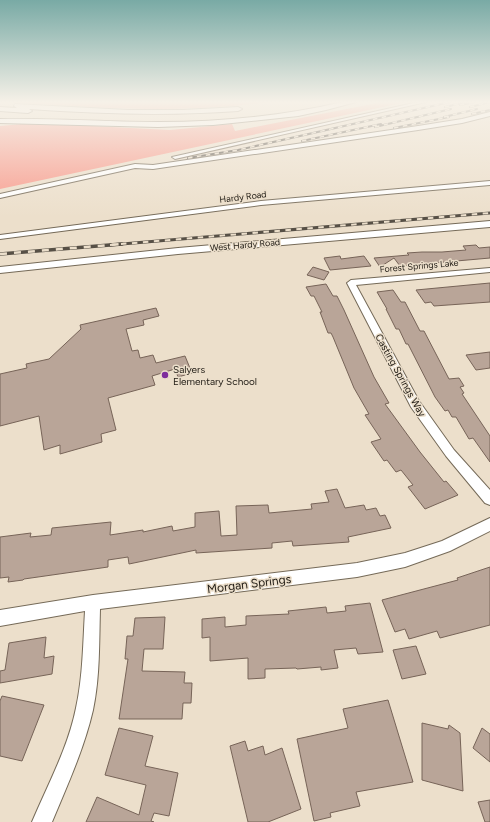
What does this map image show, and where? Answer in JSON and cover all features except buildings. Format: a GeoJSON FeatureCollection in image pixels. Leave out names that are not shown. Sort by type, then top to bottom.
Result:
{"type":"FeatureCollection","features":[{"type":"Feature","properties":{"kind":"main road","name":"West Hardy Road"},"geometry":{"type":"LineString","coordinates":[[0,270],[178,251],[490,224]]}},
{"type":"Feature","properties":{"kind":"street"},"geometry":{"type":"LineString","coordinates":[[0,196],[251,140]]}},
{"type":"Feature","properties":{"kind":"street"},"geometry":{"type":"LineString","coordinates":[[135,166],[160,166],[334,140]]}},
{"type":"Feature","properties":{"kind":"street","name":"Hardy Road"},"geometry":{"type":"LineString","coordinates":[[0,237],[261,204],[490,183]]}},
{"type":"Feature","properties":{"kind":"street","name":"Forest Springs Lake"},"geometry":{"type":"LineString","coordinates":[[351,283],[490,270]]}},
{"type":"Feature","properties":{"kind":"street","name":"Casting Springs Way"},"geometry":{"type":"LineString","coordinates":[[351,283],[415,404],[450,454],[490,499]]}},
{"type":"Feature","properties":{"kind":"street","name":"Morgan Springs"},"geometry":{"type":"LineString","coordinates":[[0,618],[93,602],[358,570],[405,560],[445,546],[490,524]]}},
{"type":"Feature","properties":{"kind":"street"},"geometry":{"type":"LineString","coordinates":[[42,822],[66,767],[82,722],[89,684],[93,602]]}},
{"type":"Feature","properties":{"kind":"shaded area"},"geometry":{"type":"Polygon","coordinates":[[[0,140],[227,140],[0,189],[0,140]]]}},
{"type":"Feature","properties":{"kind":"railway"},"geometry":{"type":"LineString","coordinates":[[188,158],[238,150],[281,140]]}},
{"type":"Feature","properties":{"kind":"railway"},"geometry":{"type":"LineString","coordinates":[[117,244],[490,213]]}},
{"type":"Feature","properties":{"kind":"railway"},"geometry":{"type":"LineString","coordinates":[[0,254],[117,244]]}},
{"type":"Feature","properties":{"kind":"railway"},"geometry":{"type":"LineString","coordinates":[[110,245],[117,244]]}},
{"type":"Feature","properties":{"kind":"railway"},"geometry":{"type":"LineString","coordinates":[[117,244],[122,244]]}},
{"type":"Feature","properties":{"kind":"place","name":"Salyers Elementary School"},"geometry":{"type":"Point","coordinates":[165,375]}}]}
